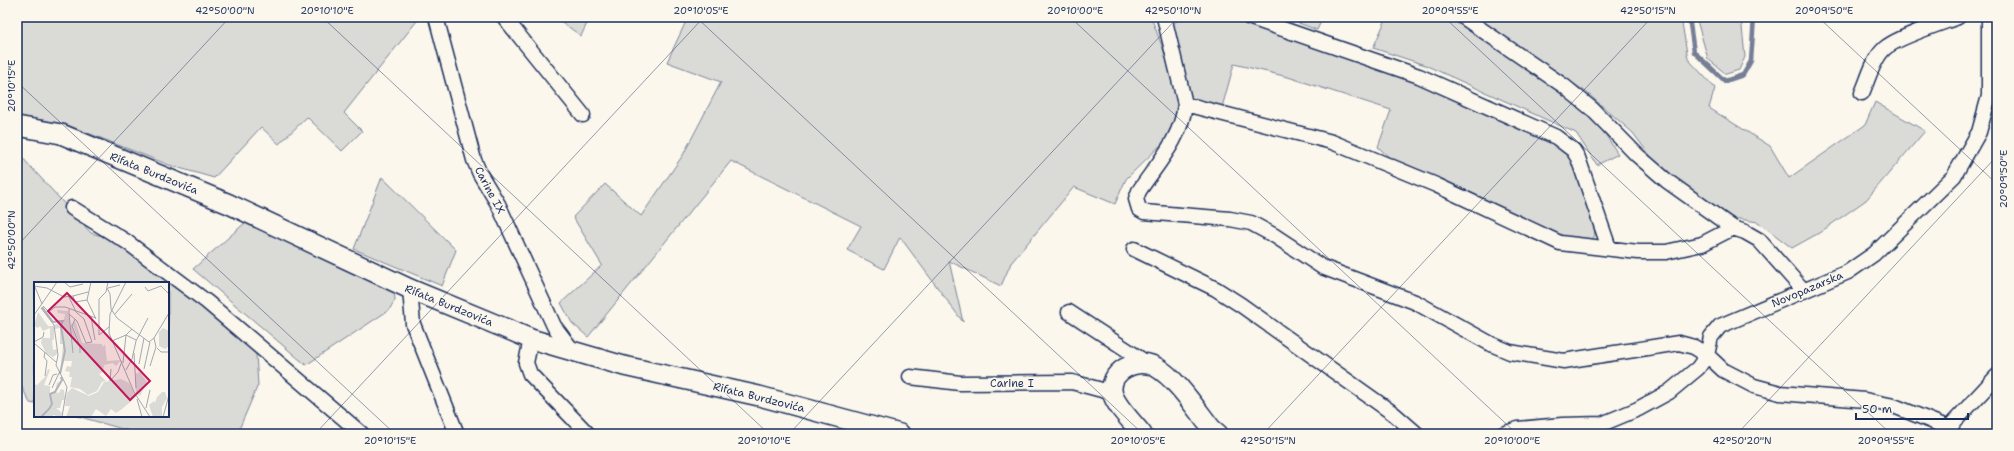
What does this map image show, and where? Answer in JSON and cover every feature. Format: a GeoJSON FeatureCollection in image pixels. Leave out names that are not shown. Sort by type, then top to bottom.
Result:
{"type":"FeatureCollection","features":[{"type":"Feature","properties":{"kind":"street","name":"Carine IX"},"geometry":{"type":"LineString","coordinates":[[436,17],[474,160],[480,174],[498,204],[554,326],[573,351]]}},
{"type":"Feature","properties":{"kind":"street"},"geometry":{"type":"LineString","coordinates":[[504,17],[584,115]]}},
{"type":"Feature","properties":{"kind":"street"},"geometry":{"type":"LineString","coordinates":[[1164,17],[1185,104],[1184,118],[1178,135],[1138,191],[1136,199],[1139,209],[1144,212],[1230,219],[1251,223],[1275,236],[1322,267],[1416,302],[1491,344],[1510,352],[1564,362],[1679,343],[1694,347],[1707,355],[1723,370],[1754,386],[1780,393],[1865,400],[1894,406],[1948,431],[1997,376]]}},
{"type":"Feature","properties":{"kind":"street"},"geometry":{"type":"LineString","coordinates":[[1248,17],[1419,76],[1556,137],[1573,150],[1578,158],[1609,248]]}},
{"type":"Feature","properties":{"kind":"street"},"geometry":{"type":"LineString","coordinates":[[1463,17],[1564,86],[1597,113],[1637,155],[1667,181],[1733,228],[1745,232],[1759,240],[1804,291]]}},
{"type":"Feature","properties":{"kind":"street"},"geometry":{"type":"LineString","coordinates":[[1862,93],[1877,58],[1884,49],[1894,42],[1958,17]]}},
{"type":"Feature","properties":{"kind":"street","name":"Novopazarska"},"geometry":{"type":"LineString","coordinates":[[1503,434],[1518,429],[1562,424],[1602,424],[1638,409],[1669,392],[1698,368],[1707,355],[1711,337],[1720,326],[1848,272],[1874,254],[1954,176],[1979,132],[1989,96],[1989,17]]}},
{"type":"Feature","properties":{"kind":"street"},"geometry":{"type":"LineString","coordinates":[[1185,104],[1332,142],[1436,185],[1560,243],[1638,252],[1666,252],[1702,244],[1733,228]]}},
{"type":"Feature","properties":{"kind":"street","name":"Rifata Burdzovića"},"geometry":{"type":"LineString","coordinates":[[17,126],[61,134],[229,204],[410,289],[531,339],[624,366],[759,396],[900,434]]}},
{"type":"Feature","properties":{"kind":"street"},"geometry":{"type":"LineString","coordinates":[[72,208],[127,242],[207,302],[362,434]]}},
{"type":"Feature","properties":{"kind":"street"},"geometry":{"type":"LineString","coordinates":[[1134,249],[1216,289],[1241,305],[1394,414],[1417,434]]}},
{"type":"Feature","properties":{"kind":"street"},"geometry":{"type":"LineString","coordinates":[[410,289],[413,324],[457,434]]}},
{"type":"Feature","properties":{"kind":"street"},"geometry":{"type":"LineString","coordinates":[[1069,312],[1147,363],[1156,367],[1167,376],[1218,434]]}},
{"type":"Feature","properties":{"kind":"street"},"geometry":{"type":"LineString","coordinates":[[531,339],[526,363],[530,374],[588,434]]}},
{"type":"Feature","properties":{"kind":"street"},"geometry":{"type":"LineString","coordinates":[[1142,434],[1116,402],[1113,393],[1113,384],[1119,373],[1126,366],[1147,363]]}},
{"type":"Feature","properties":{"kind":"street","name":"Carine I"},"geometry":{"type":"LineString","coordinates":[[910,377],[960,383],[1072,382],[1113,393]]}},
{"type":"Feature","properties":{"kind":"shaded area"},"geometry":{"type":"Polygon","coordinates":[[[17,17],[420,17],[344,113],[362,131],[342,151],[307,117],[279,144],[261,127],[214,178],[169,165],[65,124],[17,116],[17,17]]]}},
{"type":"Feature","properties":{"kind":"shaded area"},"geometry":{"type":"Polygon","coordinates":[[[555,17],[590,17],[581,36],[555,17]]]}},
{"type":"Feature","properties":{"kind":"shaded area"},"geometry":{"type":"Polygon","coordinates":[[[688,17],[1151,17],[1184,104],[1172,134],[1126,179],[1115,204],[1074,187],[1011,263],[1001,286],[949,261],[963,322],[900,237],[884,269],[847,250],[861,226],[731,161],[588,337],[572,323],[561,303],[602,265],[573,217],[605,184],[641,216],[683,155],[721,82],[667,62],[688,17]]]}},
{"type":"Feature","properties":{"kind":"shaded area"},"geometry":{"type":"Polygon","coordinates":[[[1183,17],[1242,17],[1420,81],[1562,146],[1574,157],[1592,207],[1595,236],[1586,244],[1567,240],[1391,159],[1378,147],[1391,110],[1288,77],[1234,64],[1221,111],[1194,105],[1168,27],[1183,17]]]}},
{"type":"Feature","properties":{"kind":"shaded area"},"geometry":{"type":"Polygon","coordinates":[[[1283,17],[1323,17],[1317,30],[1283,17]]]}},
{"type":"Feature","properties":{"kind":"shaded area"},"geometry":{"type":"Polygon","coordinates":[[[1387,17],[1458,17],[1587,106],[1618,154],[1597,165],[1576,133],[1425,65],[1373,48],[1387,17]]]}},
{"type":"Feature","properties":{"kind":"shaded area"},"geometry":{"type":"Polygon","coordinates":[[[1476,17],[1681,17],[1688,59],[1715,88],[1709,108],[1770,146],[1789,178],[1865,125],[1875,102],[1925,131],[1866,200],[1819,233],[1792,248],[1758,222],[1733,218],[1671,176],[1651,157],[1633,133],[1586,92],[1476,17]]]}},
{"type":"Feature","properties":{"kind":"shaded area"},"geometry":{"type":"Polygon","coordinates":[[[1696,17],[1741,17],[1745,57],[1739,70],[1726,74],[1708,59],[1696,17]]]}},
{"type":"Feature","properties":{"kind":"shaded area"},"geometry":{"type":"Polygon","coordinates":[[[17,154],[20,155],[91,233],[133,244],[256,354],[258,385],[237,434],[140,434],[80,417],[169,417],[169,282],[34,282],[34,404],[30,403],[17,378],[17,154]]]}},
{"type":"Feature","properties":{"kind":"shaded area"},"geometry":{"type":"Polygon","coordinates":[[[382,177],[456,250],[442,286],[354,249],[382,177]]]}},
{"type":"Feature","properties":{"kind":"shaded area"},"geometry":{"type":"Polygon","coordinates":[[[247,221],[394,289],[395,300],[389,310],[306,365],[193,269],[247,221]]]}},
{"type":"Feature","properties":{"kind":"waterway"},"geometry":{"type":"LineString","coordinates":[[1689,17],[1694,52],[1725,81],[1743,75],[1751,61],[1754,17]]}}]}
